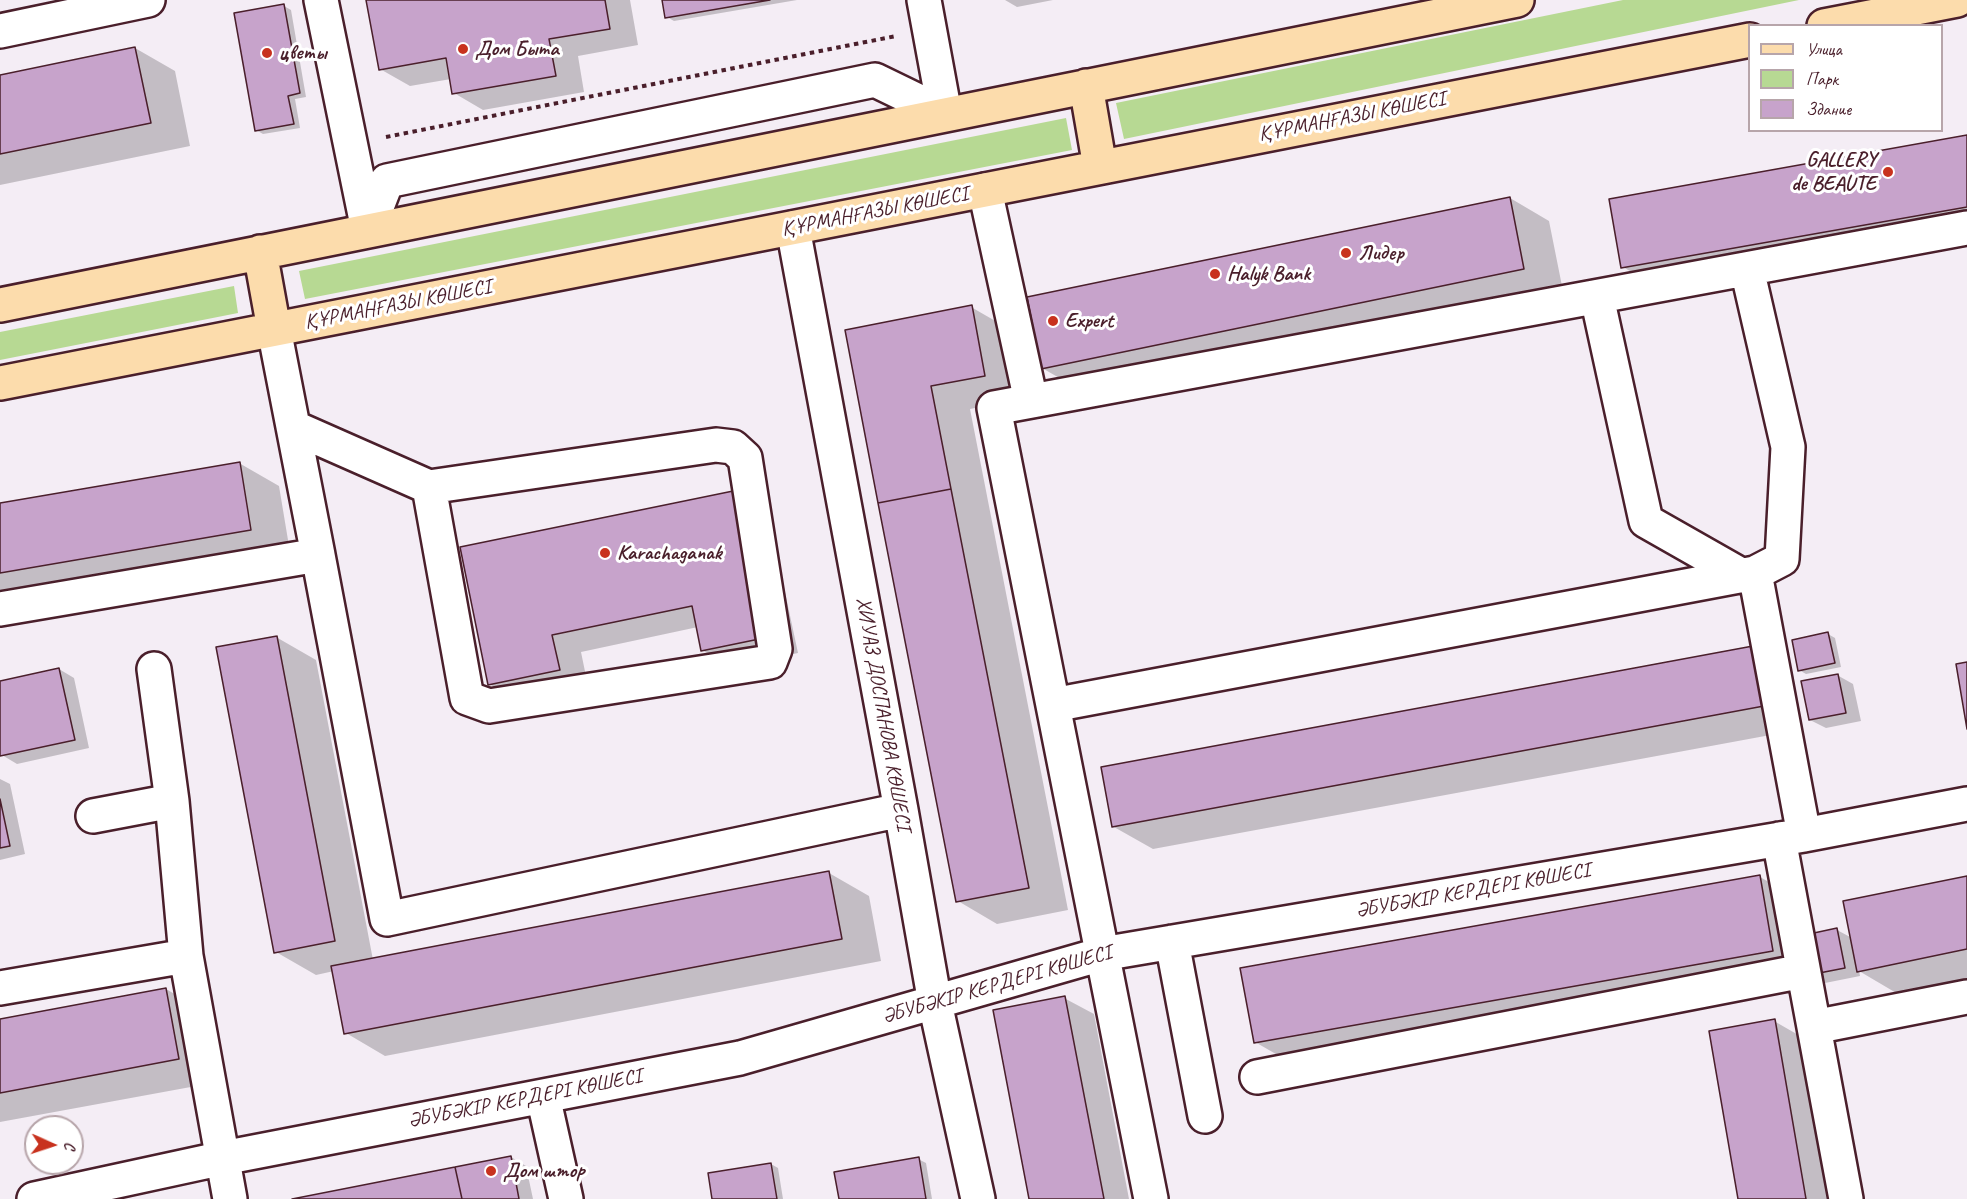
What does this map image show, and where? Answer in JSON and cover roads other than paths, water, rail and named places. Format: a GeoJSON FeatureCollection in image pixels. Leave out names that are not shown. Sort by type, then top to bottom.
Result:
{"type":"FeatureCollection","features":[{"type":"Feature","properties":{"kind":"main road"},"geometry":{"type":"LineString","coordinates":[[0,304],[1517,0]]}},
{"type":"Feature","properties":{"kind":"main road"},"geometry":{"type":"LineString","coordinates":[[1834,24],[1957,0]]}},
{"type":"Feature","properties":{"kind":"main road","name":"ҚҰРМАНҒАЗЫ КӨШЕСІ"},"geometry":{"type":"LineString","coordinates":[[0,383],[1748,40]]}},
{"type":"Feature","properties":{"kind":"main road"},"geometry":{"type":"LineString","coordinates":[[1086,86],[1100,167]]}},
{"type":"Feature","properties":{"kind":"main road"},"geometry":{"type":"LineString","coordinates":[[260,252],[274,329]]}},
{"type":"Feature","properties":{"kind":"street"},"geometry":{"type":"LineString","coordinates":[[0,31],[148,0]]}},
{"type":"Feature","properties":{"kind":"street"},"geometry":{"type":"LineString","coordinates":[[321,0],[368,230]]}},
{"type":"Feature","properties":{"kind":"street"},"geometry":{"type":"LineString","coordinates":[[926,15],[945,114]]}},
{"type":"Feature","properties":{"kind":"street"},"geometry":{"type":"LineString","coordinates":[[368,230],[387,181],[875,80],[945,114]]}},
{"type":"Feature","properties":{"kind":"street"},"geometry":{"type":"LineString","coordinates":[[985,190],[1031,401]]}},
{"type":"Feature","properties":{"kind":"street","name":"ХИУАЗ ДОСПАНОВА КӨШЕСІ"},"geometry":{"type":"LineString","coordinates":[[793,228],[901,810],[934,1003],[978,1199]]}},
{"type":"Feature","properties":{"kind":"street"},"geometry":{"type":"LineString","coordinates":[[1150,1199],[994,408],[1967,228]]}},
{"type":"Feature","properties":{"kind":"street"},"geometry":{"type":"LineString","coordinates":[[1053,705],[1748,574],[1782,560],[1788,447],[1747,269]]}},
{"type":"Feature","properties":{"kind":"street"},"geometry":{"type":"LineString","coordinates":[[1597,297],[1646,521],[1748,574]]}},
{"type":"Feature","properties":{"kind":"street"},"geometry":{"type":"LineString","coordinates":[[274,329],[387,919],[901,810]]}},
{"type":"Feature","properties":{"kind":"street"},"geometry":{"type":"LineString","coordinates":[[293,427],[429,487],[716,445],[733,447],[745,458],[776,649],[770,662],[489,706],[467,698],[429,487]]}},
{"type":"Feature","properties":{"kind":"street"},"geometry":{"type":"LineString","coordinates":[[0,609],[318,555]]}},
{"type":"Feature","properties":{"kind":"street"},"geometry":{"type":"LineString","coordinates":[[1748,574],[1792,837],[1803,971],[1846,1199]]}},
{"type":"Feature","properties":{"kind":"street"},"geometry":{"type":"LineString","coordinates":[[154,669],[172,801],[186,956],[230,1199]]}},
{"type":"Feature","properties":{"kind":"street"},"geometry":{"type":"LineString","coordinates":[[93,816],[172,801]]}},
{"type":"Feature","properties":{"kind":"street","name":"ӘБУБӘКІР КЕРДЕРІ КӨШЕСІ"},"geometry":{"type":"LineString","coordinates":[[34,1199],[223,1158],[740,1058],[1102,954],[1792,837],[1967,804]]}},
{"type":"Feature","properties":{"kind":"street"},"geometry":{"type":"LineString","coordinates":[[1172,942],[1204,1116]]}},
{"type":"Feature","properties":{"kind":"street"},"geometry":{"type":"LineString","coordinates":[[0,988],[186,956]]}},
{"type":"Feature","properties":{"kind":"street"},"geometry":{"type":"LineString","coordinates":[[1257,1077],[1803,971]]}},
{"type":"Feature","properties":{"kind":"street"},"geometry":{"type":"LineString","coordinates":[[1814,1027],[1967,997]]}},
{"type":"Feature","properties":{"kind":"street"},"geometry":{"type":"LineString","coordinates":[[543,1096],[566,1199]]}},
{"type":"Feature","properties":{"kind":"place","name":"Дом Быта"},"geometry":{"type":"Point","coordinates":[463,49]}},
{"type":"Feature","properties":{"kind":"place","name":"цветы"},"geometry":{"type":"Point","coordinates":[267,53]}},
{"type":"Feature","properties":{"kind":"place","name":"GALLERY de BEAUTE"},"geometry":{"type":"Point","coordinates":[1888,172]}},
{"type":"Feature","properties":{"kind":"place","name":"Лидер"},"geometry":{"type":"Point","coordinates":[1346,253]}},
{"type":"Feature","properties":{"kind":"place","name":"Halyk Bank"},"geometry":{"type":"Point","coordinates":[1215,274]}},
{"type":"Feature","properties":{"kind":"place","name":"Expert"},"geometry":{"type":"Point","coordinates":[1053,321]}},
{"type":"Feature","properties":{"kind":"place","name":"Karachaganak"},"geometry":{"type":"Point","coordinates":[605,553]}},
{"type":"Feature","properties":{"kind":"place","name":"Дом штор"},"geometry":{"type":"Point","coordinates":[491,1171]}}]}
